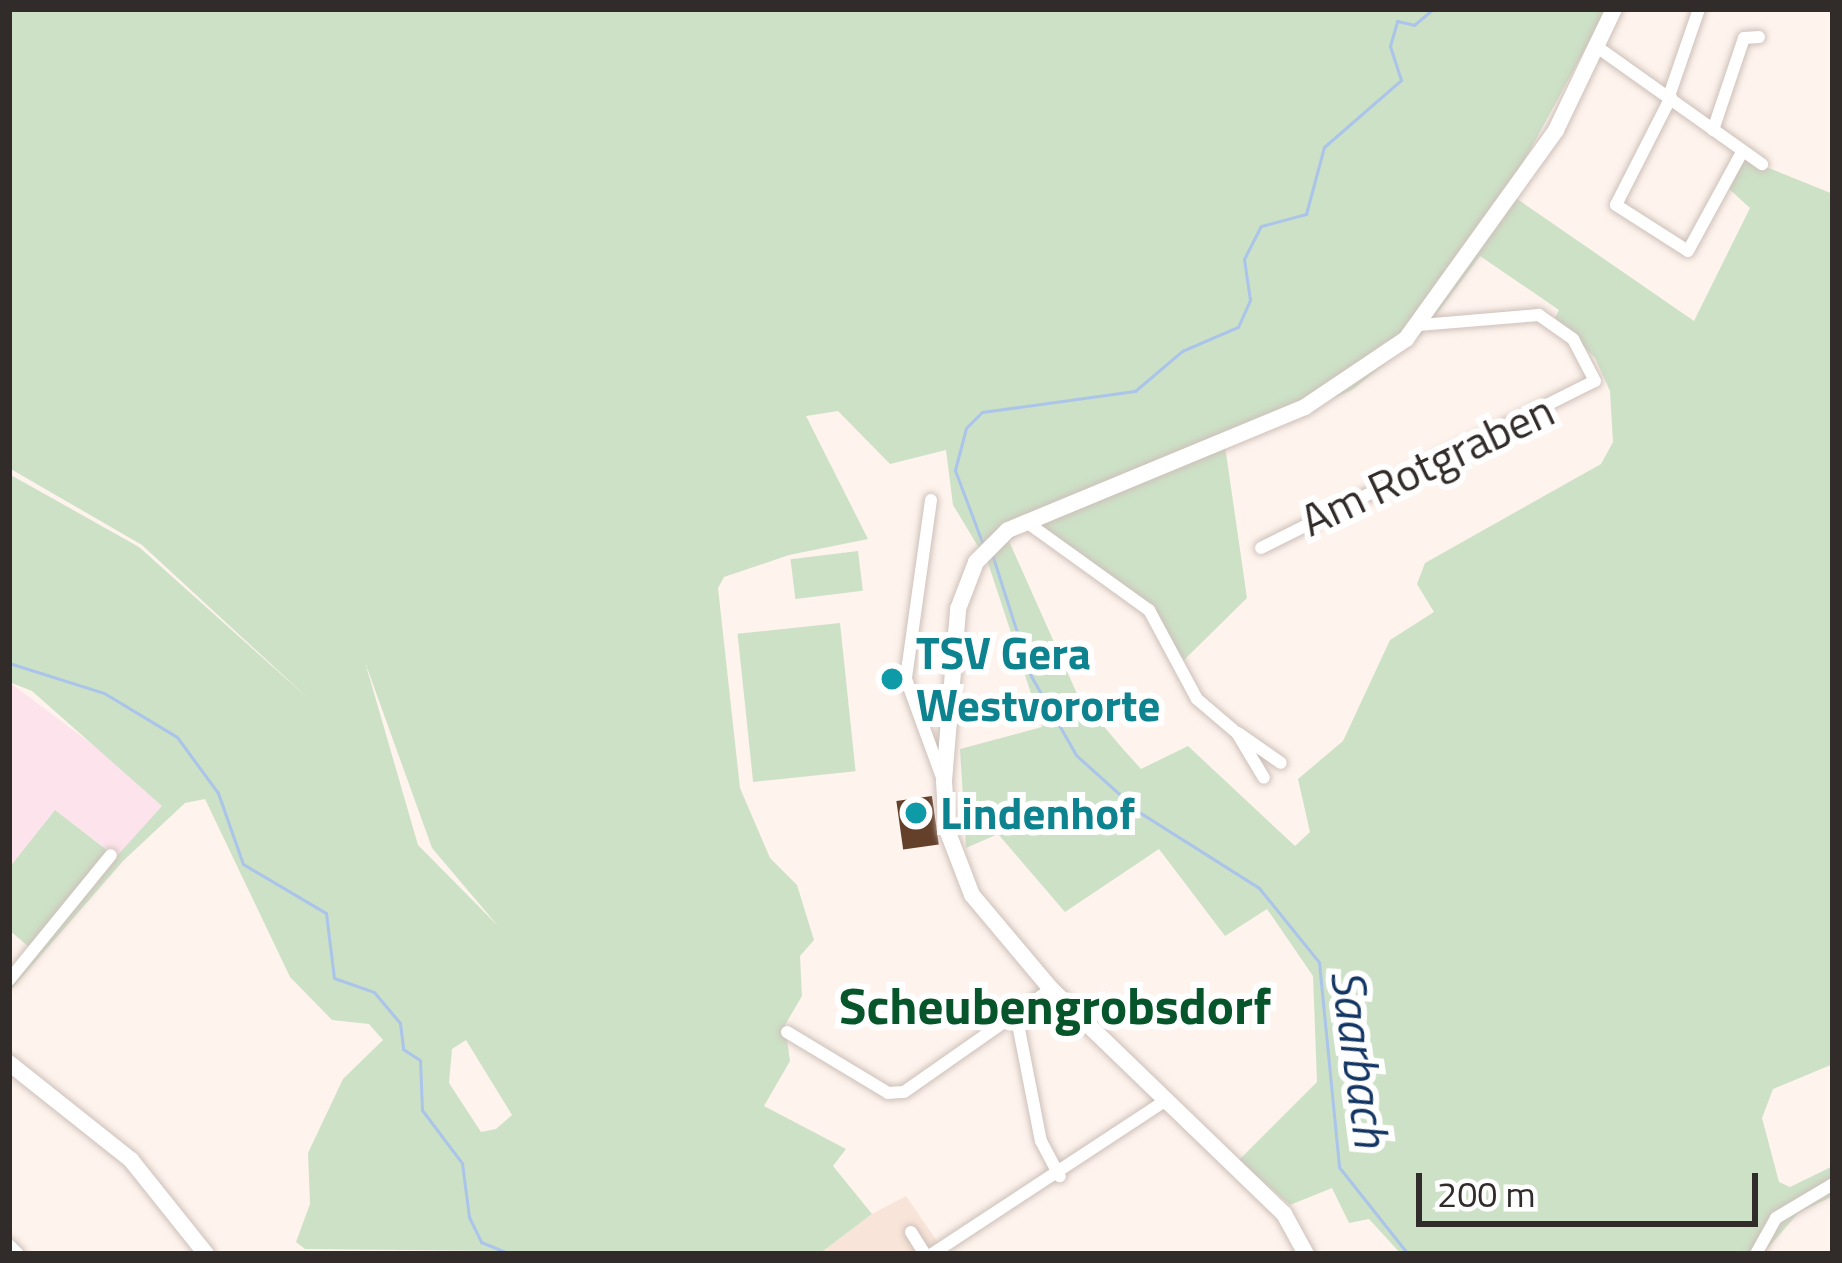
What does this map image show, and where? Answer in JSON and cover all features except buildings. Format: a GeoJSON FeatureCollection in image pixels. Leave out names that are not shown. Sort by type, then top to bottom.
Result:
{"type":"FeatureCollection","features":[{"type":"Feature","properties":{"kind":"main road"},"geometry":{"type":"LineString","coordinates":[[1306,1254],[1284,1214],[1052,989],[972,895],[946,830],[944,781],[958,609],[976,562],[992,542],[1024,520],[1305,407],[1421,325],[1556,130],[1600,49],[1614,9]]}},
{"type":"Feature","properties":{"kind":"main road"},"geometry":{"type":"LineString","coordinates":[[9,1063],[116,1146],[206,1254]]}},
{"type":"Feature","properties":{"kind":"street"},"geometry":{"type":"LineString","coordinates":[[1699,9],[1670,96],[1616,205],[1688,251],[1742,152]]}},
{"type":"Feature","properties":{"kind":"street"},"geometry":{"type":"LineString","coordinates":[[1713,130],[1744,38],[1759,37]]}},
{"type":"Feature","properties":{"kind":"street"},"geometry":{"type":"LineString","coordinates":[[1600,49],[1762,164]]}},
{"type":"Feature","properties":{"kind":"street","name":"Am Rotgraben"},"geometry":{"type":"LineString","coordinates":[[1262,548],[1594,381],[1573,339],[1539,315],[1421,325]]}},
{"type":"Feature","properties":{"kind":"street"},"geometry":{"type":"LineString","coordinates":[[931,500],[906,679],[944,781]]}},
{"type":"Feature","properties":{"kind":"street"},"geometry":{"type":"LineString","coordinates":[[1024,520],[1149,610],[1197,699],[1281,763]]}},
{"type":"Feature","properties":{"kind":"street"},"geometry":{"type":"LineString","coordinates":[[1237,733],[1264,778]]}},
{"type":"Feature","properties":{"kind":"street"},"geometry":{"type":"LineString","coordinates":[[9,980],[111,855]]}},
{"type":"Feature","properties":{"kind":"street"},"geometry":{"type":"LineString","coordinates":[[788,1032],[888,1093],[904,1093],[1052,989]]}},
{"type":"Feature","properties":{"kind":"street"},"geometry":{"type":"LineString","coordinates":[[1016,1014],[1041,1141],[1060,1176]]}},
{"type":"Feature","properties":{"kind":"street"},"geometry":{"type":"LineString","coordinates":[[911,1232],[929,1254],[1060,1176],[1165,1101]]}},
{"type":"Feature","properties":{"kind":"street"},"geometry":{"type":"LineString","coordinates":[[1756,1254],[1776,1218],[1833,1184]]}},
{"type":"Feature","properties":{"kind":"street"},"geometry":{"type":"LineString","coordinates":[[9,1245],[18,1254]]}},
{"type":"Feature","properties":{"kind":"shaded area"},"geometry":{"type":"Polygon","coordinates":[[[9,682],[153,790],[162,806],[117,857],[55,810],[9,868],[9,682]]]}},
{"type":"Feature","properties":{"kind":"shaded area"},"geometry":{"type":"Polygon","coordinates":[[[906,1196],[946,1254],[819,1254],[872,1214],[906,1196]]]}},
{"type":"Feature","properties":{"kind":"green space"},"geometry":{"type":"Polygon","coordinates":[[[9,9],[1607,9],[1507,192],[1694,321],[1750,208],[1728,188],[1744,158],[1833,194],[1833,1064],[1773,1089],[1762,1118],[1779,1182],[1790,1187],[1833,1166],[1833,1196],[1798,1213],[1763,1254],[1401,1254],[1369,1219],[1349,1223],[1332,1188],[1290,1205],[1239,1160],[1317,1082],[1313,976],[1267,909],[1225,936],[1159,849],[1065,912],[998,834],[966,848],[960,749],[1042,727],[988,563],[953,505],[946,450],[890,464],[838,411],[806,416],[868,539],[789,555],[724,577],[718,588],[740,788],[770,858],[797,885],[814,940],[800,956],[802,996],[785,1025],[790,1061],[764,1106],[846,1149],[833,1166],[872,1214],[819,1254],[305,1249],[296,1242],[310,1204],[308,1153],[343,1079],[383,1040],[369,1024],[332,1020],[290,977],[205,799],[185,803],[123,861],[9,992],[9,972],[29,947],[9,930],[9,868],[55,810],[116,857],[162,806],[32,691],[9,682],[9,474],[139,547],[310,700],[142,545],[9,468],[9,9]],[[1480,256],[1421,335],[1352,390],[1225,446],[1247,598],[1183,661],[1155,608],[1037,524],[1009,541],[1078,696],[1141,769],[1188,746],[1295,846],[1310,832],[1298,779],[1343,741],[1390,640],[1434,612],[1417,584],[1425,563],[1601,464],[1613,442],[1610,391],[1595,358],[1555,318],[1559,310],[1480,256]],[[365,662],[418,845],[498,926],[432,848],[365,662]],[[466,1040],[452,1049],[449,1083],[481,1132],[496,1129],[512,1115],[466,1040]]]}},
{"type":"Feature","properties":{"kind":"green space"},"geometry":{"type":"Polygon","coordinates":[[[858,551],[863,591],[795,599],[791,559],[858,551]]]}},
{"type":"Feature","properties":{"kind":"green space"},"geometry":{"type":"Polygon","coordinates":[[[840,623],[856,771],[753,782],[738,634],[840,623]]]}},
{"type":"Feature","properties":{"kind":"waterway","name":"Saarbach"},"geometry":{"type":"LineString","coordinates":[[982,542],[955,470],[966,428],[982,412],[1135,391],[1182,351],[1238,327],[1250,300],[1244,259],[1261,226],[1306,214],[1324,147],[1401,80],[1390,46],[1397,21],[1414,25],[1433,9]]}},
{"type":"Feature","properties":{"kind":"waterway","name":"Saarbach"},"geometry":{"type":"LineString","coordinates":[[992,554],[1031,676],[1076,755],[1139,812],[1259,888],[1319,962],[1339,1167],[1408,1254]]}},
{"type":"Feature","properties":{"kind":"waterway","name":"Saarbach"},"geometry":{"type":"LineString","coordinates":[[9,663],[104,693],[177,737],[218,793],[243,864],[326,913],[334,978],[374,992],[400,1023],[403,1049],[420,1060],[422,1110],[462,1163],[469,1217],[481,1242],[511,1254]]}},
{"type":"Feature","properties":{"kind":"place","name":"TSV Gera Westvororte"},"geometry":{"type":"Point","coordinates":[892,679]}},
{"type":"Feature","properties":{"kind":"place","name":"Lindenhof"},"geometry":{"type":"Point","coordinates":[916,813]}},
{"type":"Feature","properties":{"kind":"district","name":"Scheubengrobsdorf"},"geometry":{"type":"Point","coordinates":[1055,1005]}}]}
